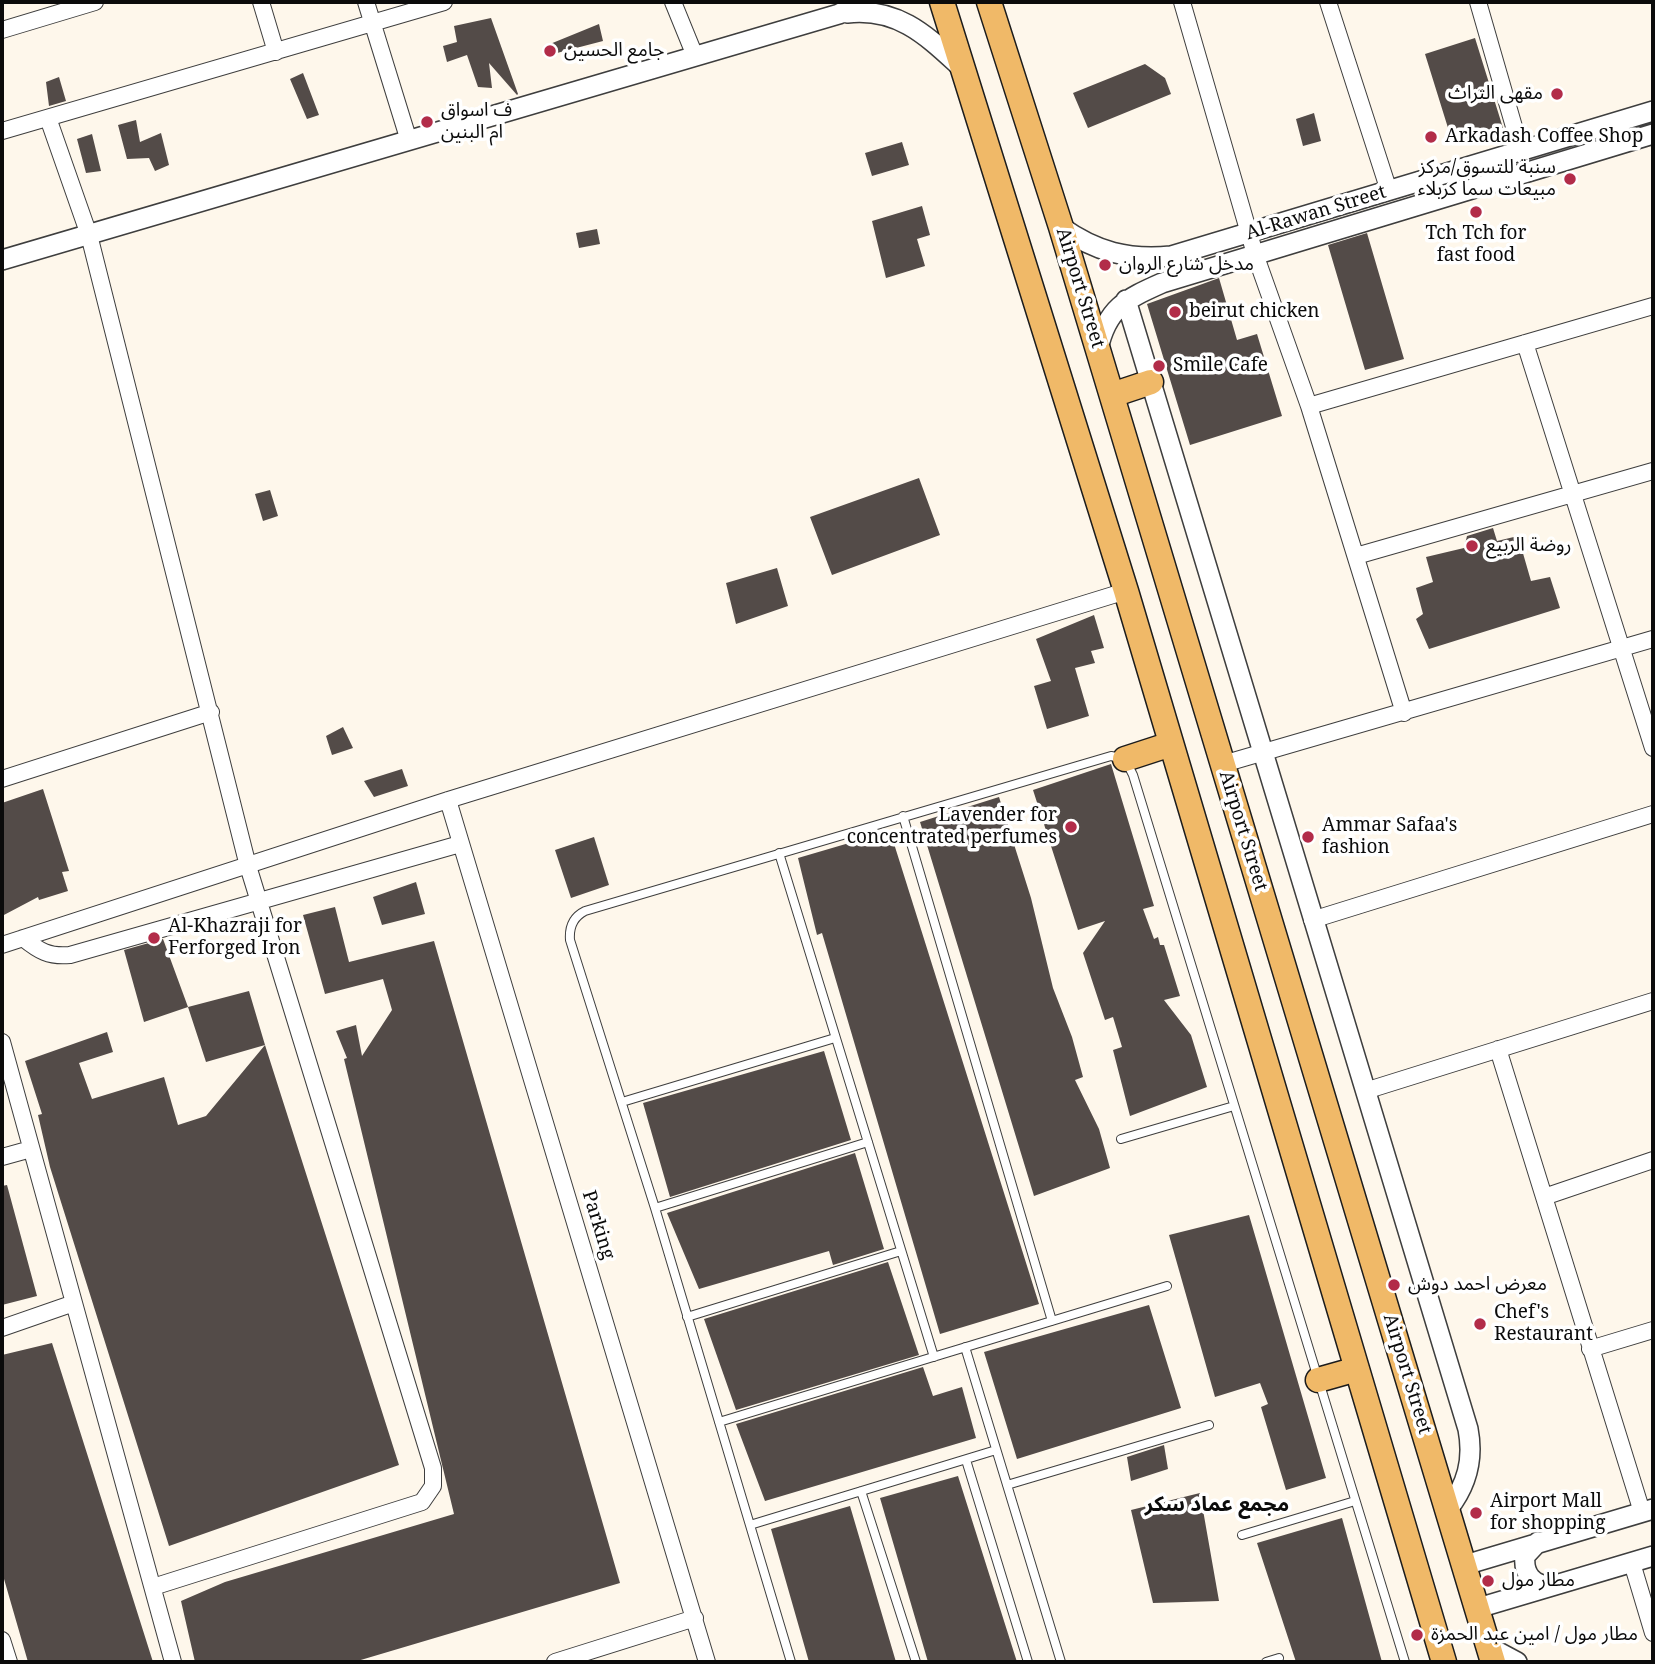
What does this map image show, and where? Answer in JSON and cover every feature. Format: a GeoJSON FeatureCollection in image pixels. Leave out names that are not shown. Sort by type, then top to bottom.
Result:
{"type":"FeatureCollection","features":[{"type":"Feature","properties":{"kind":"main road"},"geometry":{"type":"LineString","coordinates":[[942,2],[1126,591],[1444,1662]]}},
{"type":"Feature","properties":{"kind":"main road","name":"Airport Street"},"geometry":{"type":"LineString","coordinates":[[989,2],[1061,227],[1491,1655]]}},
{"type":"Feature","properties":{"kind":"main road"},"geometry":{"type":"LineString","coordinates":[[1112,395],[1151,382]]}},
{"type":"Feature","properties":{"kind":"main road"},"geometry":{"type":"LineString","coordinates":[[1125,760],[1171,744]]}},
{"type":"Feature","properties":{"kind":"main road"},"geometry":{"type":"LineString","coordinates":[[1318,1380],[1357,1368]]}},
{"type":"Feature","properties":{"kind":"street"},"geometry":{"type":"LineString","coordinates":[[2,30],[94,2]]}},
{"type":"Feature","properties":{"kind":"street"},"geometry":{"type":"LineString","coordinates":[[261,2],[276,52]]}},
{"type":"Feature","properties":{"kind":"street"},"geometry":{"type":"LineString","coordinates":[[366,2],[409,141]]}},
{"type":"Feature","properties":{"kind":"street"},"geometry":{"type":"LineString","coordinates":[[2,131],[444,2]]}},
{"type":"Feature","properties":{"kind":"street"},"geometry":{"type":"LineString","coordinates":[[673,2],[695,56]]}},
{"type":"Feature","properties":{"kind":"street"},"geometry":{"type":"LineString","coordinates":[[2,260],[839,14],[863,2]]}},
{"type":"Feature","properties":{"kind":"street"},"geometry":{"type":"LineString","coordinates":[[1182,2],[1255,254],[1309,406],[1404,713]]}},
{"type":"Feature","properties":{"kind":"street"},"geometry":{"type":"LineString","coordinates":[[1328,2],[1389,191]]}},
{"type":"Feature","properties":{"kind":"street"},"geometry":{"type":"LineString","coordinates":[[1478,2],[1521,151]]}},
{"type":"Feature","properties":{"kind":"street"},"geometry":{"type":"LineString","coordinates":[[839,14],[872,13],[904,21],[918,29],[964,70]]}},
{"type":"Feature","properties":{"kind":"street","name":"Al-Rawan Street"},"geometry":{"type":"LineString","coordinates":[[1061,227],[1086,245],[1107,252],[1150,258],[1171,256],[1653,111]]}},
{"type":"Feature","properties":{"kind":"street"},"geometry":{"type":"LineString","coordinates":[[48,118],[89,235],[248,866],[433,1468],[433,1486],[422,1502],[153,1587]]}},
{"type":"Feature","properties":{"kind":"street","name":"Al-Rawan Street"},"geometry":{"type":"LineString","coordinates":[[1098,349],[1103,327],[1126,300],[1162,283],[1653,134]]}},
{"type":"Feature","properties":{"kind":"street"},"geometry":{"type":"LineString","coordinates":[[1126,300],[1469,1436],[1468,1472],[1464,1485],[1448,1510]]}},
{"type":"Feature","properties":{"kind":"street"},"geometry":{"type":"LineString","coordinates":[[1309,406],[1653,306]]}},
{"type":"Feature","properties":{"kind":"street"},"geometry":{"type":"LineString","coordinates":[[1525,343],[1653,748]]}},
{"type":"Feature","properties":{"kind":"street"},"geometry":{"type":"LineString","coordinates":[[1356,556],[1653,471]]}},
{"type":"Feature","properties":{"kind":"street"},"geometry":{"type":"LineString","coordinates":[[2,945],[448,800],[1126,591]]}},
{"type":"Feature","properties":{"kind":"street"},"geometry":{"type":"LineString","coordinates":[[1223,764],[1653,639]]}},
{"type":"Feature","properties":{"kind":"street"},"geometry":{"type":"LineString","coordinates":[[2,779],[211,712]]}},
{"type":"Feature","properties":{"kind":"street","name":"Parking"},"geometry":{"type":"LineString","coordinates":[[448,800],[707,1662]]}},
{"type":"Feature","properties":{"kind":"street"},"geometry":{"type":"LineString","coordinates":[[1312,920],[1653,814]]}},
{"type":"Feature","properties":{"kind":"street"},"geometry":{"type":"LineString","coordinates":[[23,938],[41,952],[57,956],[70,955],[460,844]]}},
{"type":"Feature","properties":{"kind":"street"},"geometry":{"type":"LineString","coordinates":[[1365,1091],[1653,1001]]}},
{"type":"Feature","properties":{"kind":"street"},"geometry":{"type":"LineString","coordinates":[[2,1042],[173,1662]]}},
{"type":"Feature","properties":{"kind":"street"},"geometry":{"type":"LineString","coordinates":[[1465,1565],[1648,1511],[1590,1349],[1498,1049]]}},
{"type":"Feature","properties":{"kind":"street"},"geometry":{"type":"LineString","coordinates":[[2,1157],[31,1149]]}},
{"type":"Feature","properties":{"kind":"street"},"geometry":{"type":"LineString","coordinates":[[1544,1196],[1653,1160]]}},
{"type":"Feature","properties":{"kind":"street"},"geometry":{"type":"LineString","coordinates":[[2,1328],[74,1303]]}},
{"type":"Feature","properties":{"kind":"street"},"geometry":{"type":"LineString","coordinates":[[1590,1349],[1653,1330]]}},
{"type":"Feature","properties":{"kind":"street"},"geometry":{"type":"LineString","coordinates":[[1539,1541],[1525,1556],[1526,1572],[1536,1583],[1551,1586]]}},
{"type":"Feature","properties":{"kind":"street"},"geometry":{"type":"LineString","coordinates":[[1478,1608],[1653,1556]]}},
{"type":"Feature","properties":{"kind":"street"},"geometry":{"type":"LineString","coordinates":[[1632,1563],[1653,1633]]}},
{"type":"Feature","properties":{"kind":"street"},"geometry":{"type":"LineString","coordinates":[[555,1662],[695,1618]]}},
{"type":"Feature","properties":{"kind":"street"},"geometry":{"type":"LineString","coordinates":[[2,1640],[9,1662]]}},
{"type":"Feature","properties":{"kind":"street"},"geometry":{"type":"LineString","coordinates":[[1491,1655],[1517,1662]]}},
{"type":"Feature","properties":{"kind":"lane"},"geometry":{"type":"LineString","coordinates":[[791,1662],[655,1208],[570,940],[572,923],[585,911],[1103,756],[1125,760],[1137,788],[1405,1662]]}},
{"type":"Feature","properties":{"kind":"lane"},"geometry":{"type":"LineString","coordinates":[[904,816],[1052,1321]]}},
{"type":"Feature","properties":{"kind":"lane"},"geometry":{"type":"LineString","coordinates":[[779,853],[934,1357]]}},
{"type":"Feature","properties":{"kind":"lane"},"geometry":{"type":"LineString","coordinates":[[622,1102],[835,1038]]}},
{"type":"Feature","properties":{"kind":"lane"},"geometry":{"type":"LineString","coordinates":[[1121,1139],[1234,1106]]}},
{"type":"Feature","properties":{"kind":"lane"},"geometry":{"type":"LineString","coordinates":[[655,1208],[868,1142]]}},
{"type":"Feature","properties":{"kind":"lane"},"geometry":{"type":"LineString","coordinates":[[687,1318],[901,1251]]}},
{"type":"Feature","properties":{"kind":"lane"},"geometry":{"type":"LineString","coordinates":[[719,1422],[1167,1286]]}},
{"type":"Feature","properties":{"kind":"lane"},"geometry":{"type":"LineString","coordinates":[[965,1347],[1061,1662]]}},
{"type":"Feature","properties":{"kind":"lane"},"geometry":{"type":"LineString","coordinates":[[1007,1485],[1209,1425]]}},
{"type":"Feature","properties":{"kind":"lane"},"geometry":{"type":"LineString","coordinates":[[750,1525],[996,1450]]}},
{"type":"Feature","properties":{"kind":"lane"},"geometry":{"type":"LineString","coordinates":[[966,1460],[1028,1662]]}},
{"type":"Feature","properties":{"kind":"lane"},"geometry":{"type":"LineString","coordinates":[[861,1491],[916,1662]]}},
{"type":"Feature","properties":{"kind":"lane"},"geometry":{"type":"LineString","coordinates":[[1241,1535],[1355,1501]]}},
{"type":"Feature","properties":{"kind":"lane"},"geometry":{"type":"LineString","coordinates":[[1266,1662],[1279,1658]]}},
{"type":"Feature","properties":{"kind":"building"},"geometry":{"type":"Polygon","coordinates":[[[491,18],[517,95],[489,63],[492,88],[478,87],[467,55],[447,62],[443,46],[457,42],[454,26],[491,18]]]}},
{"type":"Feature","properties":{"kind":"building"},"geometry":{"type":"Polygon","coordinates":[[[599,24],[603,41],[553,54],[550,44],[599,24]]]}},
{"type":"Feature","properties":{"kind":"building"},"geometry":{"type":"Polygon","coordinates":[[[1475,38],[1503,128],[1453,144],[1425,54],[1475,38]]]}},
{"type":"Feature","properties":{"kind":"building"},"geometry":{"type":"Polygon","coordinates":[[[1145,64],[1165,78],[1171,94],[1088,128],[1073,93],[1145,64]]]}},
{"type":"Feature","properties":{"kind":"building"},"geometry":{"type":"Polygon","coordinates":[[[303,73],[319,115],[307,119],[290,79],[303,73]]]}},
{"type":"Feature","properties":{"kind":"building"},"geometry":{"type":"Polygon","coordinates":[[[59,77],[66,101],[49,106],[46,82],[59,77]]]}},
{"type":"Feature","properties":{"kind":"building"},"geometry":{"type":"Polygon","coordinates":[[[1314,113],[1321,141],[1303,146],[1296,119],[1314,113]]]}},
{"type":"Feature","properties":{"kind":"building"},"geometry":{"type":"Polygon","coordinates":[[[136,120],[140,142],[161,133],[169,165],[155,171],[149,158],[127,159],[118,125],[136,120]]]}},
{"type":"Feature","properties":{"kind":"building"},"geometry":{"type":"Polygon","coordinates":[[[92,134],[101,171],[86,173],[77,139],[92,134]]]}},
{"type":"Feature","properties":{"kind":"building"},"geometry":{"type":"Polygon","coordinates":[[[902,142],[909,165],[872,176],[865,153],[902,142]]]}},
{"type":"Feature","properties":{"kind":"building"},"geometry":{"type":"Polygon","coordinates":[[[922,206],[930,235],[917,239],[925,266],[886,278],[872,221],[922,206]]]}},
{"type":"Feature","properties":{"kind":"building"},"geometry":{"type":"Polygon","coordinates":[[[597,229],[600,244],[579,248],[576,233],[597,229]]]}},
{"type":"Feature","properties":{"kind":"building"},"geometry":{"type":"Polygon","coordinates":[[[1367,233],[1404,359],[1365,370],[1328,245],[1367,233]]]}},
{"type":"Feature","properties":{"kind":"building"},"geometry":{"type":"Polygon","coordinates":[[[1219,278],[1237,340],[1257,334],[1282,416],[1190,445],[1147,304],[1219,278]]]}},
{"type":"Feature","properties":{"kind":"building"},"geometry":{"type":"Polygon","coordinates":[[[919,478],[940,535],[832,575],[810,517],[919,478]]]}},
{"type":"Feature","properties":{"kind":"building"},"geometry":{"type":"Polygon","coordinates":[[[270,490],[278,516],[263,521],[255,494],[270,490]]]}},
{"type":"Feature","properties":{"kind":"building"},"geometry":{"type":"Polygon","coordinates":[[[1493,528],[1497,541],[1518,536],[1531,581],[1550,577],[1560,608],[1429,649],[1416,619],[1423,614],[1416,588],[1433,582],[1426,557],[1464,548],[1467,536],[1493,528]]]}},
{"type":"Feature","properties":{"kind":"building"},"geometry":{"type":"Polygon","coordinates":[[[777,568],[788,606],[736,624],[726,583],[777,568]]]}},
{"type":"Feature","properties":{"kind":"building"},"geometry":{"type":"Polygon","coordinates":[[[1094,615],[1104,648],[1091,651],[1095,663],[1075,668],[1089,716],[1047,729],[1034,686],[1051,681],[1036,639],[1094,615]]]}},
{"type":"Feature","properties":{"kind":"building"},"geometry":{"type":"Polygon","coordinates":[[[343,727],[353,748],[332,755],[326,736],[343,727]]]}},
{"type":"Feature","properties":{"kind":"building"},"geometry":{"type":"Polygon","coordinates":[[[1111,764],[1154,906],[1143,909],[1154,939],[1158,937],[1160,945],[1164,945],[1180,996],[1164,1000],[1191,1035],[1207,1087],[1130,1116],[1113,1050],[1122,1047],[1113,1017],[1105,1020],[1083,953],[1105,921],[1078,930],[1033,790],[1111,764]]]}},
{"type":"Feature","properties":{"kind":"building"},"geometry":{"type":"Polygon","coordinates":[[[402,769],[408,786],[374,797],[364,781],[402,769]]]}},
{"type":"Feature","properties":{"kind":"building"},"geometry":{"type":"Polygon","coordinates":[[[43,789],[69,871],[62,872],[68,891],[39,900],[38,897],[2,916],[2,803],[43,789]]]}},
{"type":"Feature","properties":{"kind":"building"},"geometry":{"type":"Polygon","coordinates":[[[999,797],[1031,898],[1053,988],[1072,1037],[1083,1077],[1075,1080],[1099,1129],[1110,1168],[1034,1196],[920,822],[999,797]]]}},
{"type":"Feature","properties":{"kind":"building"},"geometry":{"type":"Polygon","coordinates":[[[890,831],[1039,1304],[940,1334],[822,933],[817,935],[798,858],[890,831]]]}},
{"type":"Feature","properties":{"kind":"building"},"geometry":{"type":"Polygon","coordinates":[[[594,837],[609,885],[571,898],[555,850],[594,837]]]}},
{"type":"Feature","properties":{"kind":"building"},"geometry":{"type":"Polygon","coordinates":[[[416,882],[425,914],[382,925],[373,897],[416,882]]]}},
{"type":"Feature","properties":{"kind":"building"},"geometry":{"type":"Polygon","coordinates":[[[335,907],[349,962],[434,941],[620,1583],[354,1662],[195,1662],[181,1601],[225,1582],[454,1514],[344,1059],[347,1058],[336,1031],[356,1025],[362,1056],[392,1010],[383,979],[325,994],[303,915],[335,907]]]}},
{"type":"Feature","properties":{"kind":"building"},"geometry":{"type":"Polygon","coordinates":[[[163,939],[188,1007],[144,1022],[124,950],[163,939]]]}},
{"type":"Feature","properties":{"kind":"building"},"geometry":{"type":"Polygon","coordinates":[[[249,991],[265,1045],[206,1062],[188,1007],[249,991]]]}},
{"type":"Feature","properties":{"kind":"building"},"geometry":{"type":"Polygon","coordinates":[[[107,1032],[113,1052],[79,1063],[92,1099],[164,1077],[178,1125],[206,1116],[265,1045],[399,1465],[169,1546],[50,1167],[38,1115],[42,1114],[25,1061],[107,1032]]]}},
{"type":"Feature","properties":{"kind":"building"},"geometry":{"type":"Polygon","coordinates":[[[824,1051],[851,1140],[670,1197],[643,1103],[824,1051]]]}},
{"type":"Feature","properties":{"kind":"building"},"geometry":{"type":"Polygon","coordinates":[[[855,1153],[884,1249],[833,1265],[829,1251],[699,1289],[667,1213],[855,1153]]]}},
{"type":"Feature","properties":{"kind":"building"},"geometry":{"type":"Polygon","coordinates":[[[7,1185],[37,1296],[2,1305],[2,1186],[7,1185]]]}},
{"type":"Feature","properties":{"kind":"building"},"geometry":{"type":"Polygon","coordinates":[[[1249,1215],[1326,1478],[1286,1490],[1261,1407],[1268,1404],[1260,1383],[1215,1397],[1169,1235],[1249,1215]]]}},
{"type":"Feature","properties":{"kind":"building"},"geometry":{"type":"Polygon","coordinates":[[[888,1262],[919,1355],[736,1410],[704,1319],[888,1262]]]}},
{"type":"Feature","properties":{"kind":"building"},"geometry":{"type":"Polygon","coordinates":[[[1149,1305],[1181,1408],[1017,1459],[984,1352],[1149,1305]]]}},
{"type":"Feature","properties":{"kind":"building"},"geometry":{"type":"Polygon","coordinates":[[[52,1343],[153,1662],[28,1662],[2,1572],[2,1355],[52,1343]]]}},
{"type":"Feature","properties":{"kind":"building"},"geometry":{"type":"Polygon","coordinates":[[[923,1367],[933,1396],[962,1387],[976,1438],[765,1501],[736,1424],[923,1367]]]}},
{"type":"Feature","properties":{"kind":"building"},"geometry":{"type":"Polygon","coordinates":[[[1164,1445],[1168,1469],[1131,1481],[1127,1457],[1164,1445]]]}},
{"type":"Feature","properties":{"kind":"building"},"geometry":{"type":"Polygon","coordinates":[[[958,1476],[1017,1662],[928,1662],[880,1498],[958,1476]]]}},
{"type":"Feature","properties":{"kind":"building"},"geometry":{"type":"Polygon","coordinates":[[[1200,1493],[1219,1601],[1153,1603],[1131,1510],[1200,1493]]]}},
{"type":"Feature","properties":{"kind":"building"},"geometry":{"type":"Polygon","coordinates":[[[850,1506],[896,1662],[809,1662],[771,1529],[850,1506]]]}},
{"type":"Feature","properties":{"kind":"building"},"geometry":{"type":"Polygon","coordinates":[[[1342,1518],[1382,1662],[1296,1662],[1257,1543],[1342,1518]]]}},
{"type":"Feature","properties":{"kind":"place","name":"جامع الحسين"},"geometry":{"type":"Point","coordinates":[550,51]}},
{"type":"Feature","properties":{"kind":"place","name":"مقهى التراث"},"geometry":{"type":"Point","coordinates":[1557,94]}},
{"type":"Feature","properties":{"kind":"place","name":"ف اسواق ام البنين"},"geometry":{"type":"Point","coordinates":[427,122]}},
{"type":"Feature","properties":{"kind":"place","name":"Arkadash Coffee Shop"},"geometry":{"type":"Point","coordinates":[1431,137]}},
{"type":"Feature","properties":{"kind":"place","name":"سنبة للتسوق/مركز مبيعات سما كربلاء"},"geometry":{"type":"Point","coordinates":[1570,179]}},
{"type":"Feature","properties":{"kind":"place","name":"Tch Tch for fast food"},"geometry":{"type":"Point","coordinates":[1476,212]}},
{"type":"Feature","properties":{"kind":"place","name":"مدخل شارع الروان"},"geometry":{"type":"Point","coordinates":[1105,265]}},
{"type":"Feature","properties":{"kind":"place","name":"beirut chicken"},"geometry":{"type":"Point","coordinates":[1175,312]}},
{"type":"Feature","properties":{"kind":"place","name":"Smile Cafe"},"geometry":{"type":"Point","coordinates":[1159,366]}},
{"type":"Feature","properties":{"kind":"place","name":"روضة الربيع"},"geometry":{"type":"Point","coordinates":[1472,546]}},
{"type":"Feature","properties":{"kind":"place","name":"Lavender for concentrated perfumes"},"geometry":{"type":"Point","coordinates":[1071,827]}},
{"type":"Feature","properties":{"kind":"place","name":"Ammar Safaa's fashion"},"geometry":{"type":"Point","coordinates":[1308,837]}},
{"type":"Feature","properties":{"kind":"place","name":"Al-Khazraji for Ferforged Iron"},"geometry":{"type":"Point","coordinates":[154,938]}},
{"type":"Feature","properties":{"kind":"place","name":"معرض احمد دوش"},"geometry":{"type":"Point","coordinates":[1394,1285]}},
{"type":"Feature","properties":{"kind":"place","name":"Chef's Restaurant"},"geometry":{"type":"Point","coordinates":[1480,1324]}},
{"type":"Feature","properties":{"kind":"place","name":"Airport Mall for shopping"},"geometry":{"type":"Point","coordinates":[1476,1513]}},
{"type":"Feature","properties":{"kind":"place","name":"مطار مول"},"geometry":{"type":"Point","coordinates":[1488,1581]}},
{"type":"Feature","properties":{"kind":"place","name":"مطار مول / امين عبد الحمزة"},"geometry":{"type":"Point","coordinates":[1417,1635]}},
{"type":"Feature","properties":{"kind":"district","name":"مجمع عماد سكر"},"geometry":{"type":"Point","coordinates":[1217,1505]}}]}
